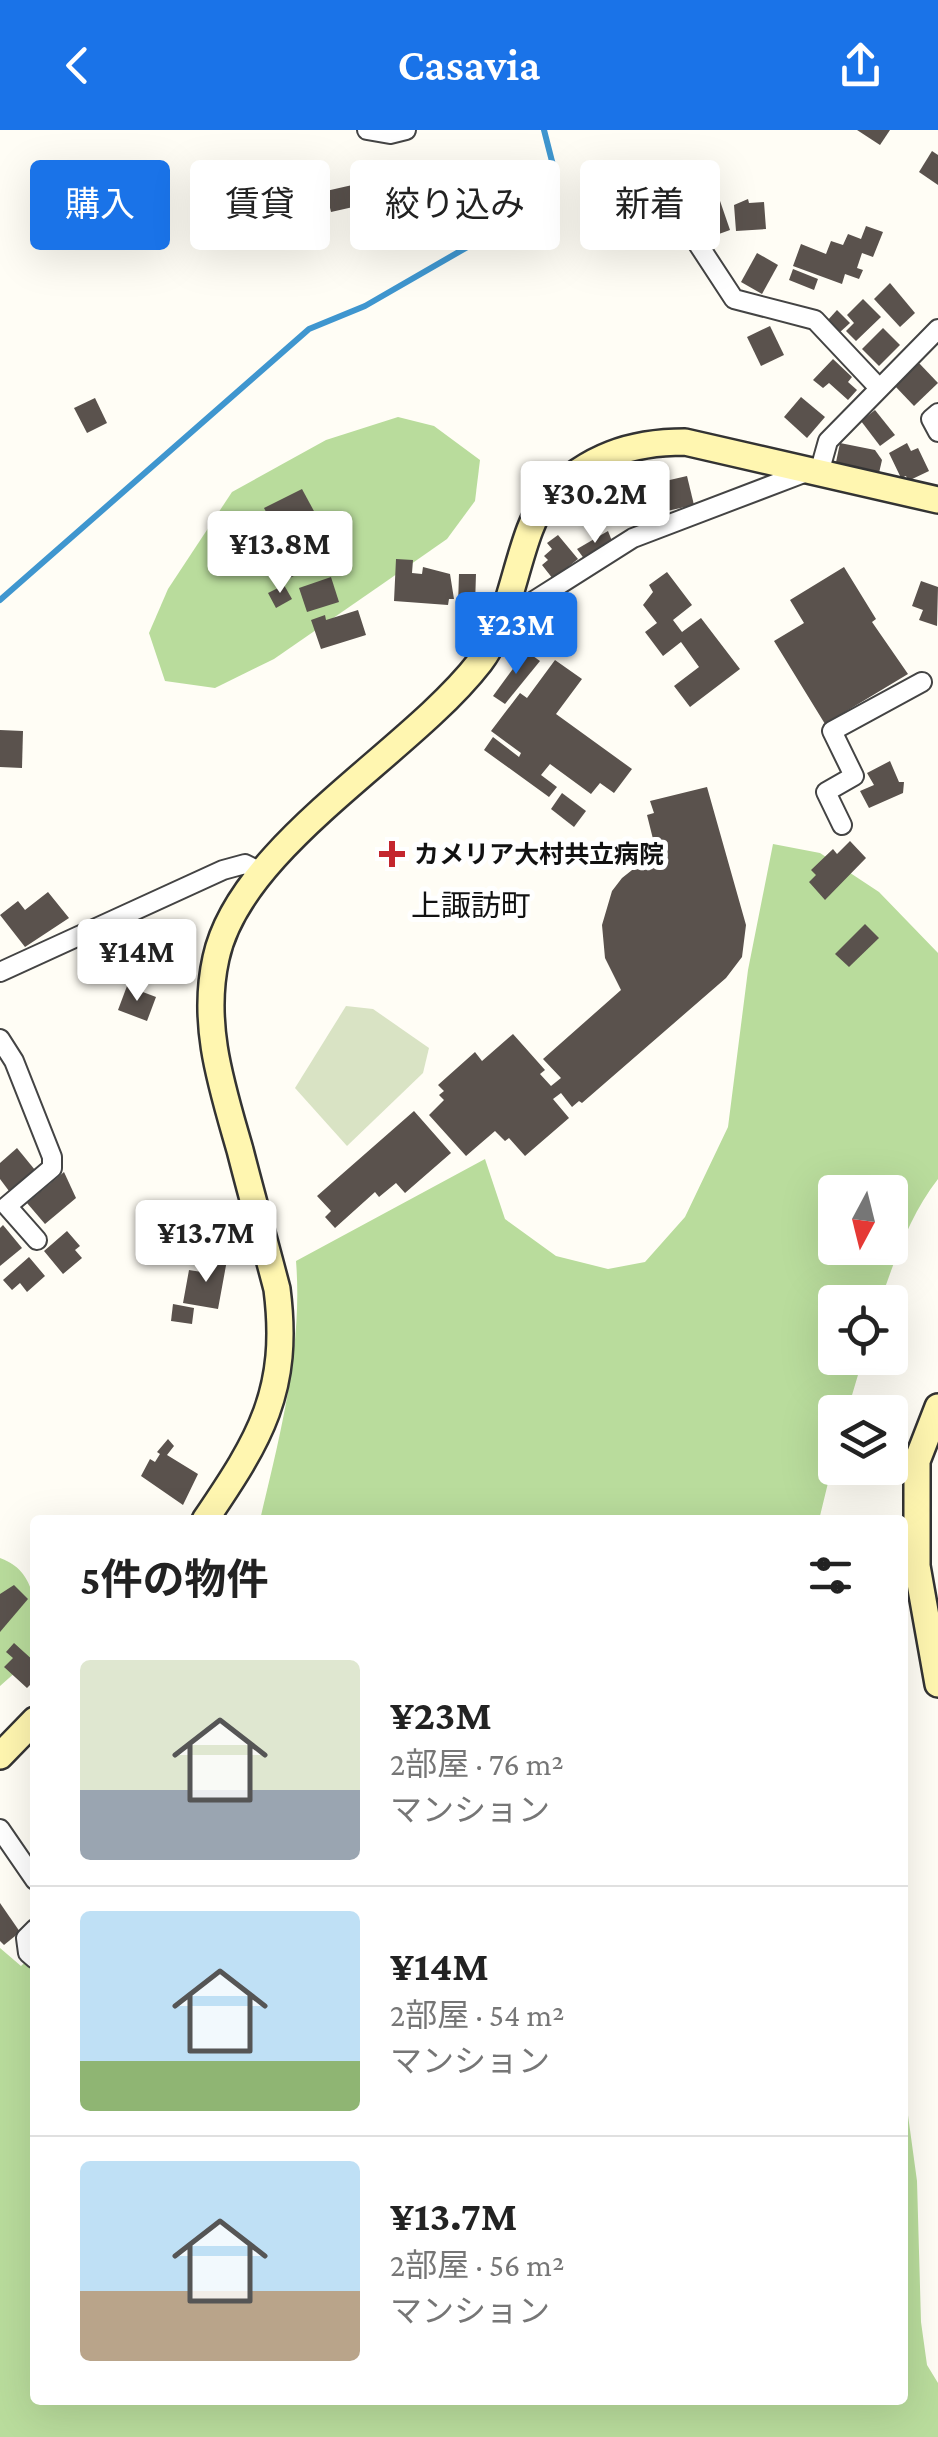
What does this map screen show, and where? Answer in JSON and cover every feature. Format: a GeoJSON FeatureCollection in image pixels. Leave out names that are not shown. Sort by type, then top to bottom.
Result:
{"type":"FeatureCollection","features":[{"type":"Feature","properties":{"kind":"street"},"geometry":{"type":"LineString","coordinates":[[366,130],[390,134],[406,130]]}},
{"type":"Feature","properties":{"kind":"street"},"geometry":{"type":"LineString","coordinates":[[702,250],[734,299],[815,320],[880,388]]}},
{"type":"Feature","properties":{"kind":"street"},"geometry":{"type":"LineString","coordinates":[[502,621],[633,538],[814,472],[828,441],[938,329]]}},
{"type":"Feature","properties":{"kind":"street"},"geometry":{"type":"LineString","coordinates":[[938,413],[932,420],[938,432]]}},
{"type":"Feature","properties":{"kind":"street"},"geometry":{"type":"LineString","coordinates":[[208,1515],[260,1434],[278,1383],[282,1329],[278,1289],[212,1050],[210,999],[216,956],[228,923],[259,871],[436,710],[480,662],[502,621],[545,500],[580,469],[612,452],[652,442],[685,442],[938,500]]}},
{"type":"Feature","properties":{"kind":"street"},"geometry":{"type":"LineString","coordinates":[[842,824],[826,792],[854,776],[832,731],[922,682]]}},
{"type":"Feature","properties":{"kind":"street"},"geometry":{"type":"LineString","coordinates":[[0,972],[223,870],[245,864],[259,871]]}},
{"type":"Feature","properties":{"kind":"street"},"geometry":{"type":"LineString","coordinates":[[0,1038],[14,1061],[52,1157],[52,1168],[4,1209],[37,1240]]}},
{"type":"Feature","properties":{"kind":"street"},"geometry":{"type":"LineString","coordinates":[[938,1408],[916,1461],[917,1566],[938,1684]]}},
{"type":"Feature","properties":{"kind":"street"},"geometry":{"type":"LineString","coordinates":[[0,1756],[30,1725]]}},
{"type":"Feature","properties":{"kind":"street"},"geometry":{"type":"LineString","coordinates":[[0,1829],[30,1873]]}},
{"type":"Feature","properties":{"kind":"green space"},"geometry":{"type":"Polygon","coordinates":[[[398,417],[434,426],[480,460],[475,501],[447,539],[274,659],[215,688],[165,681],[149,633],[168,589],[232,492],[326,440],[398,417]]]}},
{"type":"Feature","properties":{"kind":"green space"},"geometry":{"type":"Polygon","coordinates":[[[773,844],[820,853],[879,892],[938,953],[938,1179],[908,1229],[908,1175],[818,1175],[818,1265],[894,1265],[886,1285],[818,1285],[818,1375],[858,1375],[852,1395],[818,1395],[818,1485],[827,1485],[820,1515],[261,1515],[293,1359],[296,1261],[485,1159],[505,1219],[556,1256],[608,1269],[645,1262],[685,1217],[728,1127],[748,970],[773,844]]]}},
{"type":"Feature","properties":{"kind":"green space"},"geometry":{"type":"Polygon","coordinates":[[[346,1006],[373,1009],[429,1048],[423,1073],[347,1146],[295,1088],[346,1006]]]}},
{"type":"Feature","properties":{"kind":"green space"},"geometry":{"type":"Polygon","coordinates":[[[0,1558],[14,1565],[30,1586],[30,1659],[0,1686],[0,1558]]]}},
{"type":"Feature","properties":{"kind":"green space"},"geometry":{"type":"Polygon","coordinates":[[[0,1948],[21,1966],[30,1958],[30,2405],[908,2405],[908,2115],[917,2181],[921,2322],[927,2365],[938,2383],[938,2437],[0,2437],[0,1948]]]}},
{"type":"Feature","properties":{"kind":"building"},"geometry":{"type":"Polygon","coordinates":[[[857,130],[890,130],[880,145],[857,130]]]}},
{"type":"Feature","properties":{"kind":"building"},"geometry":{"type":"Polygon","coordinates":[[[932,151],[938,155],[938,185],[919,172],[932,151]]]}},
{"type":"Feature","properties":{"kind":"building"},"geometry":{"type":"Polygon","coordinates":[[[350,186],[350,208],[331,212],[330,190],[350,186]]]}},
{"type":"Feature","properties":{"kind":"building"},"geometry":{"type":"Polygon","coordinates":[[[748,199],[749,203],[764,202],[766,229],[736,231],[734,205],[748,199]]]}},
{"type":"Feature","properties":{"kind":"building"},"geometry":{"type":"Polygon","coordinates":[[[720,201],[730,230],[720,234],[720,201]]]}},
{"type":"Feature","properties":{"kind":"building"},"geometry":{"type":"Polygon","coordinates":[[[866,226],[883,232],[873,257],[862,253],[857,268],[863,270],[859,279],[845,274],[842,284],[793,266],[801,244],[826,254],[831,241],[843,245],[848,234],[861,239],[866,226]]]}},
{"type":"Feature","properties":{"kind":"building"},"geometry":{"type":"Polygon","coordinates":[[[757,253],[778,265],[762,294],[741,282],[757,253]]]}},
{"type":"Feature","properties":{"kind":"building"},"geometry":{"type":"Polygon","coordinates":[[[793,269],[818,279],[814,290],[789,280],[793,269]]]}},
{"type":"Feature","properties":{"kind":"building"},"geometry":{"type":"Polygon","coordinates":[[[890,283],[915,313],[900,327],[874,299],[890,283]]]}},
{"type":"Feature","properties":{"kind":"building"},"geometry":{"type":"Polygon","coordinates":[[[863,299],[881,317],[856,341],[846,331],[854,323],[847,315],[863,299]]]}},
{"type":"Feature","properties":{"kind":"building"},"geometry":{"type":"Polygon","coordinates":[[[837,310],[850,323],[839,333],[827,321],[837,310]]]}},
{"type":"Feature","properties":{"kind":"building"},"geometry":{"type":"Polygon","coordinates":[[[770,326],[784,355],[761,366],[747,337],[770,326]]]}},
{"type":"Feature","properties":{"kind":"building"},"geometry":{"type":"Polygon","coordinates":[[[883,328],[900,345],[879,366],[862,349],[883,328]]]}},
{"type":"Feature","properties":{"kind":"building"},"geometry":{"type":"Polygon","coordinates":[[[833,359],[852,377],[848,382],[857,390],[848,400],[829,383],[823,388],[813,380],[833,359]]]}},
{"type":"Feature","properties":{"kind":"building"},"geometry":{"type":"Polygon","coordinates":[[[918,362],[938,383],[914,406],[894,385],[918,362]]]}},
{"type":"Feature","properties":{"kind":"building"},"geometry":{"type":"Polygon","coordinates":[[[801,397],[825,417],[807,438],[784,417],[801,397]]]}},
{"type":"Feature","properties":{"kind":"building"},"geometry":{"type":"Polygon","coordinates":[[[95,398],[107,423],[87,433],[74,408],[95,398]]]}},
{"type":"Feature","properties":{"kind":"building"},"geometry":{"type":"Polygon","coordinates":[[[875,410],[895,435],[880,446],[861,421],[875,410]]]}},
{"type":"Feature","properties":{"kind":"building"},"geometry":{"type":"Polygon","coordinates":[[[840,443],[875,450],[882,460],[879,473],[835,467],[840,443]]]}},
{"type":"Feature","properties":{"kind":"building"},"geometry":{"type":"Polygon","coordinates":[[[907,443],[911,451],[918,448],[929,471],[908,481],[906,476],[901,478],[889,453],[907,443]]]}},
{"type":"Feature","properties":{"kind":"building"},"geometry":{"type":"Polygon","coordinates":[[[687,476],[694,505],[667,511],[661,482],[687,476]]]}},
{"type":"Feature","properties":{"kind":"building"},"geometry":{"type":"Polygon","coordinates":[[[646,480],[655,516],[635,520],[627,485],[646,480]]]}},
{"type":"Feature","properties":{"kind":"building"},"geometry":{"type":"Polygon","coordinates":[[[302,489],[315,513],[277,533],[264,508],[302,489]]]}},
{"type":"Feature","properties":{"kind":"building"},"geometry":{"type":"Polygon","coordinates":[[[608,531],[612,541],[585,560],[577,549],[608,531]]]}},
{"type":"Feature","properties":{"kind":"building"},"geometry":{"type":"Polygon","coordinates":[[[558,535],[578,559],[553,579],[542,565],[548,560],[544,556],[552,549],[547,543],[558,535]]]}},
{"type":"Feature","properties":{"kind":"building"},"geometry":{"type":"Polygon","coordinates":[[[310,545],[319,563],[284,581],[275,563],[310,545]]]}},
{"type":"Feature","properties":{"kind":"building"},"geometry":{"type":"Polygon","coordinates":[[[396,559],[413,560],[412,573],[422,574],[423,567],[450,574],[454,599],[449,599],[448,605],[394,601],[396,559]]]}},
{"type":"Feature","properties":{"kind":"building"},"geometry":{"type":"Polygon","coordinates":[[[844,567],[876,619],[872,622],[908,674],[825,724],[774,641],[804,623],[790,600],[844,567]]]}},
{"type":"Feature","properties":{"kind":"building"},"geometry":{"type":"Polygon","coordinates":[[[667,572],[692,605],[673,620],[682,632],[701,618],[740,669],[690,707],[674,686],[699,667],[681,642],[663,656],[645,632],[657,623],[643,605],[653,592],[649,585],[667,572]]]}},
{"type":"Feature","properties":{"kind":"building"},"geometry":{"type":"Polygon","coordinates":[[[459,574],[476,574],[475,605],[458,605],[459,574]]]}},
{"type":"Feature","properties":{"kind":"building"},"geometry":{"type":"Polygon","coordinates":[[[331,577],[339,602],[307,612],[299,588],[331,577]]]}},
{"type":"Feature","properties":{"kind":"building"},"geometry":{"type":"Polygon","coordinates":[[[921,581],[938,587],[937,626],[919,620],[923,610],[912,606],[921,581]]]}},
{"type":"Feature","properties":{"kind":"building"},"geometry":{"type":"Polygon","coordinates":[[[284,585],[292,599],[276,608],[268,593],[284,585]]]}},
{"type":"Feature","properties":{"kind":"building"},"geometry":{"type":"Polygon","coordinates":[[[358,610],[366,635],[321,649],[311,620],[325,615],[326,620],[358,610]]]}},
{"type":"Feature","properties":{"kind":"building"},"geometry":{"type":"Polygon","coordinates":[[[526,651],[540,661],[505,704],[493,696],[526,651]]]}},
{"type":"Feature","properties":{"kind":"building"},"geometry":{"type":"Polygon","coordinates":[[[555,660],[582,679],[556,714],[632,769],[614,793],[600,783],[591,794],[550,764],[541,775],[557,787],[549,797],[484,750],[493,737],[519,757],[521,753],[491,731],[520,693],[527,698],[555,660]]]}},
{"type":"Feature","properties":{"kind":"building"},"geometry":{"type":"Polygon","coordinates":[[[0,730],[23,731],[22,768],[0,767],[0,730]]]}},
{"type":"Feature","properties":{"kind":"building"},"geometry":{"type":"Polygon","coordinates":[[[890,761],[899,782],[904,782],[903,793],[869,808],[860,791],[874,785],[867,773],[890,761]]]}},
{"type":"Feature","properties":{"kind":"building"},"geometry":{"type":"Polygon","coordinates":[[[707,787],[746,925],[742,957],[726,978],[582,1103],[572,1107],[561,1093],[553,1099],[569,1118],[525,1156],[509,1138],[505,1141],[495,1131],[466,1156],[429,1115],[444,1100],[439,1095],[444,1091],[438,1085],[475,1052],[482,1061],[513,1034],[545,1070],[540,1074],[551,1086],[561,1078],[543,1059],[621,990],[605,958],[602,925],[612,891],[656,851],[647,815],[654,813],[650,801],[707,787]]]}},
{"type":"Feature","properties":{"kind":"building"},"geometry":{"type":"Polygon","coordinates":[[[562,793],[586,811],[574,827],[551,809],[562,793]]]}},
{"type":"Feature","properties":{"kind":"building"},"geometry":{"type":"Polygon","coordinates":[[[850,841],[866,858],[825,900],[809,882],[816,875],[811,870],[833,849],[837,854],[850,841]]]}},
{"type":"Feature","properties":{"kind":"building"},"geometry":{"type":"Polygon","coordinates":[[[48,892],[69,918],[25,947],[0,915],[18,901],[25,910],[48,892]]]}},
{"type":"Feature","properties":{"kind":"building"},"geometry":{"type":"Polygon","coordinates":[[[865,924],[879,938],[849,967],[835,954],[865,924]]]}},
{"type":"Feature","properties":{"kind":"building"},"geometry":{"type":"Polygon","coordinates":[[[127,935],[180,954],[171,979],[154,972],[151,978],[118,961],[127,935]]]}},
{"type":"Feature","properties":{"kind":"building"},"geometry":{"type":"Polygon","coordinates":[[[127,986],[156,997],[147,1021],[118,1010],[127,986]]]}},
{"type":"Feature","properties":{"kind":"building"},"geometry":{"type":"Polygon","coordinates":[[[414,1111],[451,1153],[405,1193],[396,1183],[379,1197],[375,1192],[335,1228],[325,1217],[331,1211],[317,1196],[414,1111]]]}},
{"type":"Feature","properties":{"kind":"building"},"geometry":{"type":"Polygon","coordinates":[[[17,1148],[35,1170],[9,1191],[0,1179],[0,1163],[17,1148]]]}},
{"type":"Feature","properties":{"kind":"building"},"geometry":{"type":"Polygon","coordinates":[[[64,1172],[76,1198],[45,1224],[27,1203],[64,1172]]]}},
{"type":"Feature","properties":{"kind":"building"},"geometry":{"type":"Polygon","coordinates":[[[194,1221],[225,1226],[223,1244],[216,1243],[215,1250],[194,1246],[194,1221]]]}},
{"type":"Feature","properties":{"kind":"building"},"geometry":{"type":"Polygon","coordinates":[[[3,1225],[22,1248],[0,1266],[0,1228],[3,1225]]]}},
{"type":"Feature","properties":{"kind":"building"},"geometry":{"type":"Polygon","coordinates":[[[67,1231],[80,1246],[75,1250],[82,1258],[63,1274],[44,1251],[67,1231]]]}},
{"type":"Feature","properties":{"kind":"building"},"geometry":{"type":"Polygon","coordinates":[[[29,1257],[45,1276],[27,1292],[20,1283],[12,1290],[3,1280],[29,1257]]]}},
{"type":"Feature","properties":{"kind":"building"},"geometry":{"type":"Polygon","coordinates":[[[211,1257],[227,1260],[218,1309],[183,1303],[189,1270],[208,1273],[211,1257]]]}},
{"type":"Feature","properties":{"kind":"building"},"geometry":{"type":"Polygon","coordinates":[[[173,1304],[194,1308],[192,1324],[171,1321],[173,1304]]]}},
{"type":"Feature","properties":{"kind":"building"},"geometry":{"type":"Polygon","coordinates":[[[168,1439],[174,1446],[167,1455],[198,1474],[183,1505],[141,1476],[150,1459],[155,1462],[160,1454],[157,1452],[168,1439]]]}},
{"type":"Feature","properties":{"kind":"building"},"geometry":{"type":"Polygon","coordinates":[[[14,1585],[28,1599],[0,1632],[0,1594],[14,1585]]]}},
{"type":"Feature","properties":{"kind":"building"},"geometry":{"type":"Polygon","coordinates":[[[14,1643],[30,1657],[27,1688],[4,1667],[13,1658],[6,1652],[14,1643]]]}},
{"type":"Feature","properties":{"kind":"building"},"geometry":{"type":"Polygon","coordinates":[[[0,1903],[20,1932],[4,1945],[0,1941],[0,1903]]]}},
{"type":"Feature","properties":{"kind":"waterway"},"geometry":{"type":"LineString","coordinates":[[0,600],[309,329],[365,306],[542,204],[556,177],[544,130]]}},
{"type":"Feature","properties":{"kind":"place","name":"カメリア大村共立病院"},"geometry":{"type":"Point","coordinates":[392,854]}},
{"type":"Feature","properties":{"kind":"district","name":"上諏訪町"},"geometry":{"type":"Point","coordinates":[471,906]}}]}
